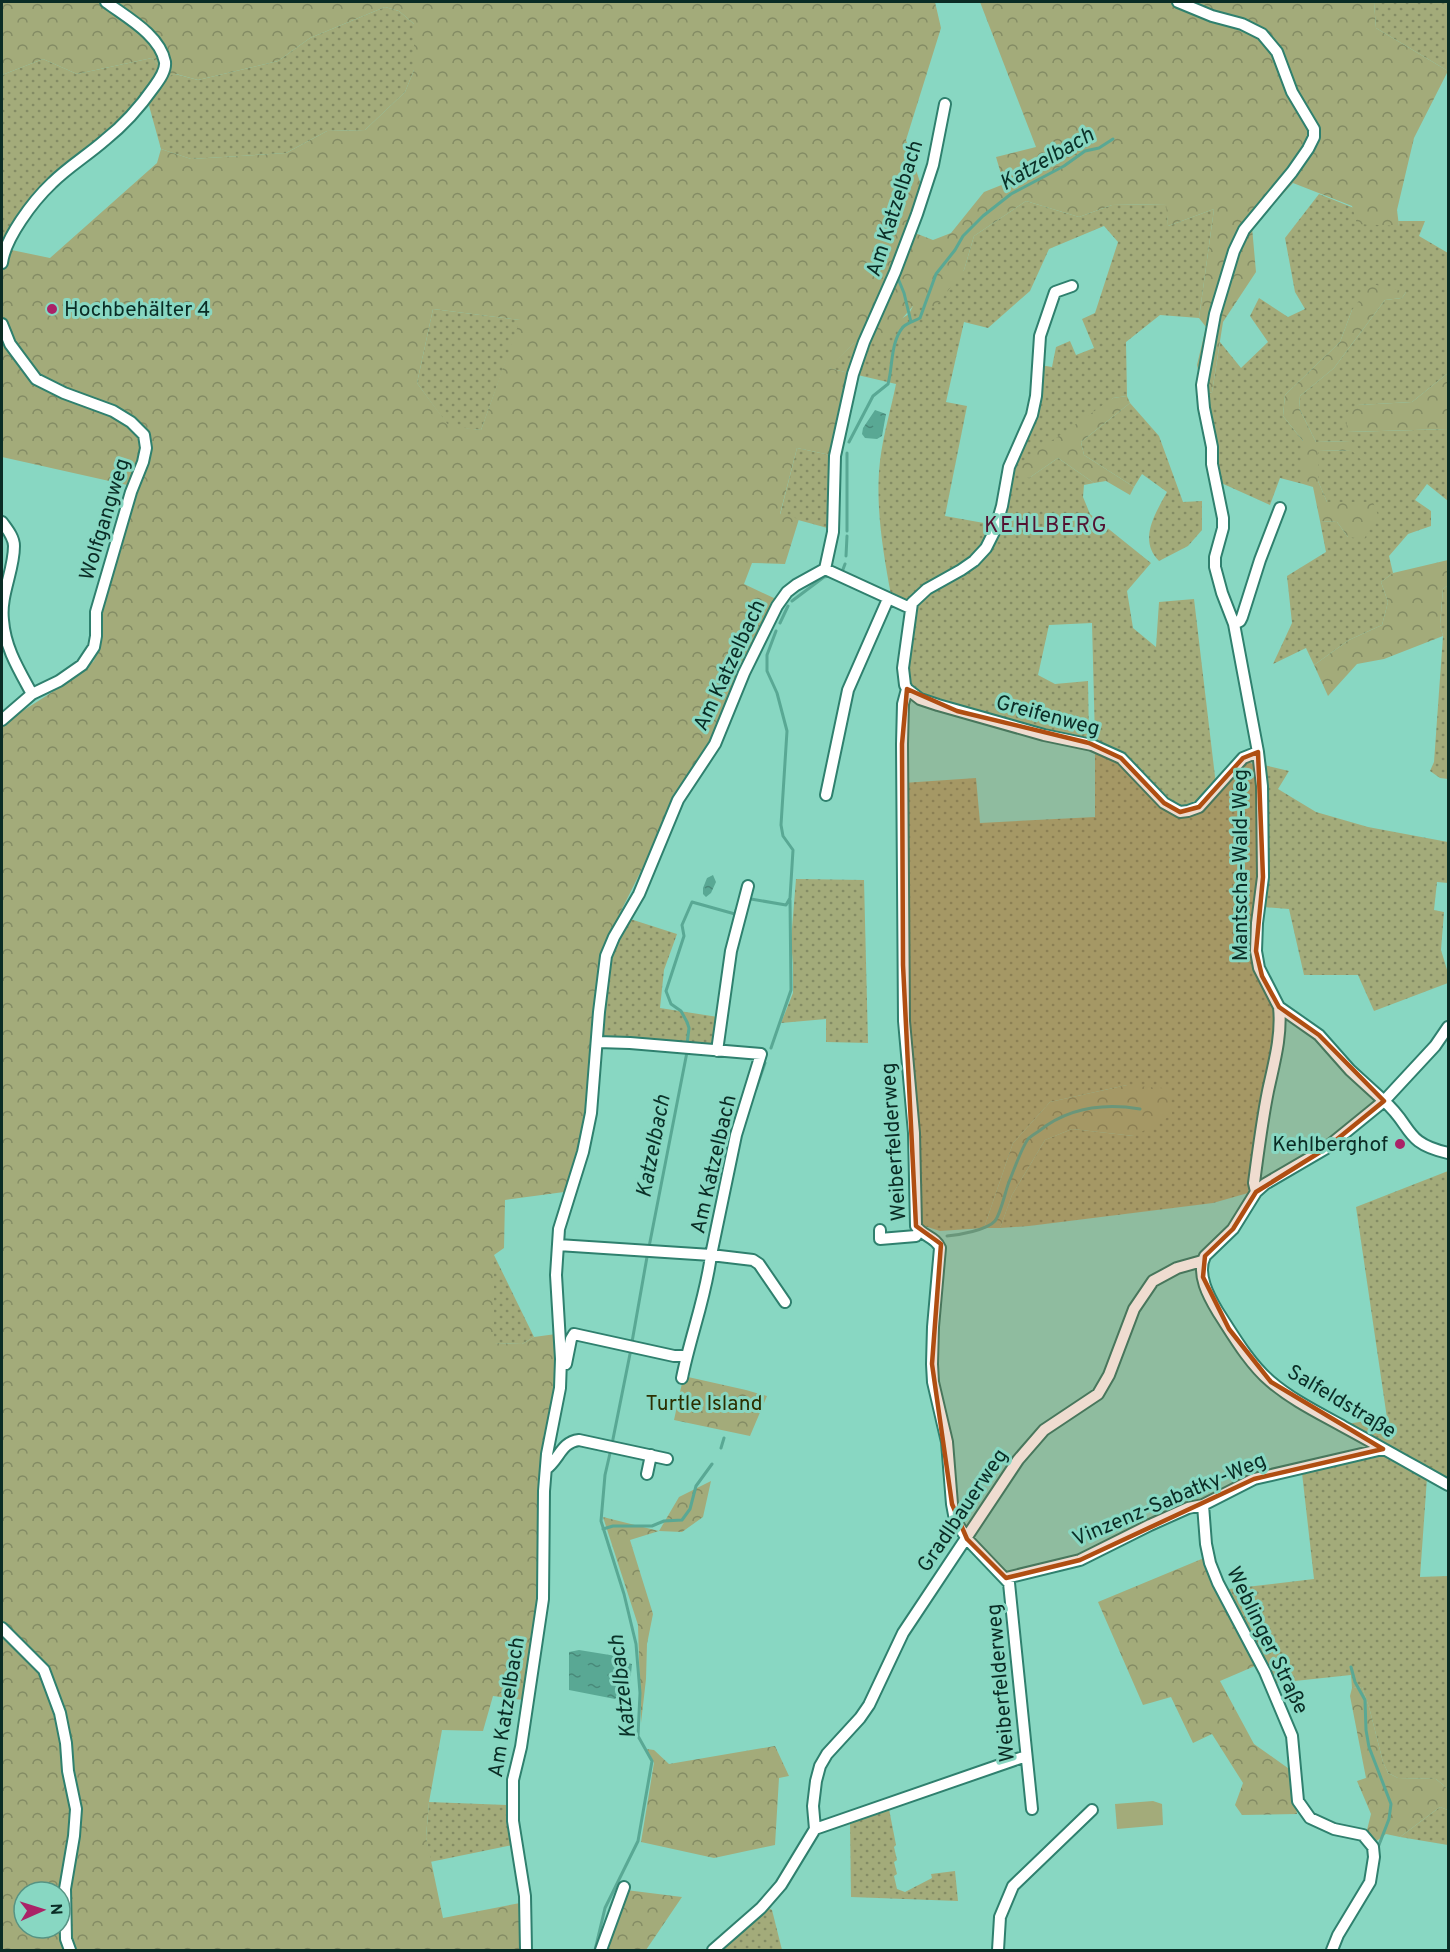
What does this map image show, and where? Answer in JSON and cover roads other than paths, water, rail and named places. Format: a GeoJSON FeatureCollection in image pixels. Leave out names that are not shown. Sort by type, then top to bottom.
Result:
{"type":"FeatureCollection","features":[{"type":"Feature","properties":{"kind":"street"},"geometry":{"type":"LineString","coordinates":[[2,263],[9,244],[37,199],[60,176],[128,119],[164,70],[164,59],[151,37],[106,2]]}},
{"type":"Feature","properties":{"kind":"street","name":"Mantscha-Wald-Weg"},"geometry":{"type":"LineString","coordinates":[[1178,2],[1242,24],[1262,34],[1277,52],[1292,92],[1314,132],[1312,141],[1301,160],[1244,230],[1234,251],[1215,314],[1202,385],[1212,447],[1212,464],[1223,518],[1215,567],[1234,624],[1258,752],[1262,786],[1263,877],[1256,951],[1262,976],[1279,1007],[1281,1024],[1262,1123],[1254,1184],[1256,1192]]}},
{"type":"Feature","properties":{"kind":"street","name":"Am Katzelbach"},"geometry":{"type":"LineString","coordinates":[[526,1950],[525,1896],[511,1800],[543,1599],[544,1491],[561,1374],[562,1349],[556,1275],[559,1229],[586,1138],[595,1087],[599,1012],[606,956],[614,937],[639,894],[678,800],[715,744],[744,673],[777,606],[787,592],[796,585],[825,569],[833,532],[835,456],[853,374],[917,214],[933,165],[945,104]]}},
{"type":"Feature","properties":{"kind":"street"},"geometry":{"type":"LineString","coordinates":[[907,690],[903,679],[903,668],[912,603],[927,589],[974,561],[986,548],[995,530],[1002,506],[1009,467],[1032,415],[1036,396],[1040,336],[1055,292],[1072,286]]}},
{"type":"Feature","properties":{"kind":"street","name":"Wolfgangweg"},"geometry":{"type":"LineString","coordinates":[[2,324],[10,344],[36,379],[64,393],[113,411],[131,422],[144,435],[146,448],[144,462],[131,492],[96,612],[94,647],[82,665],[59,681],[32,694],[2,720]]}},
{"type":"Feature","properties":{"kind":"street"},"geometry":{"type":"LineString","coordinates":[[1234,624],[1242,617],[1280,508]]}},
{"type":"Feature","properties":{"kind":"street"},"geometry":{"type":"LineString","coordinates":[[2,522],[14,545],[3,609],[6,640],[14,661],[32,694]]}},
{"type":"Feature","properties":{"kind":"street"},"geometry":{"type":"LineString","coordinates":[[825,569],[910,608]]}},
{"type":"Feature","properties":{"kind":"street"},"geometry":{"type":"LineString","coordinates":[[826,795],[848,690],[888,599]]}},
{"type":"Feature","properties":{"kind":"street","name":"Greifenweg"},"geometry":{"type":"LineString","coordinates":[[907,690],[920,699],[957,711],[1044,735],[1089,743],[1121,758],[1164,803],[1180,812],[1198,807],[1243,759],[1258,752]]}},
{"type":"Feature","properties":{"kind":"street","name":"Weiberfelderweg"},"geometry":{"type":"LineString","coordinates":[[907,690],[903,704],[902,744],[904,1021],[914,1133],[916,1226],[919,1231],[938,1242],[940,1248],[933,1327],[933,1382],[947,1442],[954,1512],[959,1528],[1010,1583],[1032,1809]]}},
{"type":"Feature","properties":{"kind":"street"},"geometry":{"type":"LineString","coordinates":[[717,1051],[730,951],[748,886]]}},
{"type":"Feature","properties":{"kind":"street","name":"Mantscha-Wald-Weg"},"geometry":{"type":"LineString","coordinates":[[1279,1007],[1319,1035],[1350,1070],[1390,1106],[1411,1136],[1422,1145],[1449,1153]]}},
{"type":"Feature","properties":{"kind":"street"},"geometry":{"type":"LineString","coordinates":[[1202,1261],[1209,1251],[1233,1229],[1256,1192],[1265,1184],[1324,1149],[1384,1101],[1435,1046],[1449,1027]]}},
{"type":"Feature","properties":{"kind":"street","name":"Am Katzelbach"},"geometry":{"type":"LineString","coordinates":[[598,1042],[761,1054],[736,1135],[699,1312],[682,1378]]}},
{"type":"Feature","properties":{"kind":"street"},"geometry":{"type":"LineString","coordinates":[[880,1230],[880,1239],[915,1236],[919,1231]]}},
{"type":"Feature","properties":{"kind":"street","name":"Am Katzelbach"},"geometry":{"type":"LineString","coordinates":[[558,1245],[753,1260],[759,1263],[784,1302]]}},
{"type":"Feature","properties":{"kind":"street","name":"Salfeldstraße"},"geometry":{"type":"LineString","coordinates":[[1202,1261],[1203,1277],[1211,1300],[1229,1329],[1271,1382],[1312,1409],[1449,1485]]}},
{"type":"Feature","properties":{"kind":"street","name":"Gradlbauerweg"},"geometry":{"type":"LineString","coordinates":[[815,1829],[813,1806],[820,1766],[827,1754],[869,1705],[903,1633],[1018,1460],[1044,1430],[1098,1394],[1104,1385],[1134,1309],[1153,1281],[1177,1268],[1202,1261]]}},
{"type":"Feature","properties":{"kind":"street","name":"Am Katzelbach"},"geometry":{"type":"LineString","coordinates":[[561,1374],[565,1369],[574,1334],[674,1356],[686,1356]]}},
{"type":"Feature","properties":{"kind":"street"},"geometry":{"type":"LineString","coordinates":[[546,1469],[567,1444],[574,1441],[584,1441],[667,1459]]}},
{"type":"Feature","properties":{"kind":"street","name":"Vinzenz-Sabatky-Weg"},"geometry":{"type":"LineString","coordinates":[[1006,1578],[1080,1560],[1150,1525],[1188,1508],[1203,1504],[1254,1479],[1383,1449]]}},
{"type":"Feature","properties":{"kind":"street"},"geometry":{"type":"LineString","coordinates":[[647,1474],[651,1455]]}},
{"type":"Feature","properties":{"kind":"street","name":"Weblinger Straße"},"geometry":{"type":"LineString","coordinates":[[1203,1504],[1210,1563],[1218,1583],[1265,1672],[1292,1736],[1298,1801],[1310,1818],[1334,1829],[1363,1835],[1372,1847],[1374,1857],[1370,1882],[1338,1935],[1332,1950]]}},
{"type":"Feature","properties":{"kind":"street"},"geometry":{"type":"LineString","coordinates":[[2,1628],[44,1670],[60,1713],[76,1809],[65,1888],[66,1939],[70,1950]]}},
{"type":"Feature","properties":{"kind":"street"},"geometry":{"type":"LineString","coordinates":[[713,1950],[772,1897],[815,1829],[1026,1756]]}},
{"type":"Feature","properties":{"kind":"street"},"geometry":{"type":"LineString","coordinates":[[998,1950],[1000,1917],[1013,1886],[1092,1810]]}},
{"type":"Feature","properties":{"kind":"street"},"geometry":{"type":"LineString","coordinates":[[601,1950],[624,1887]]}},
{"type":"Feature","properties":{"kind":"water"},"geometry":{"type":"Polygon","coordinates":[[[875,410],[886,414],[882,436],[877,439],[865,438],[862,434],[863,428],[875,410]]]}},
{"type":"Feature","properties":{"kind":"water"},"geometry":{"type":"Polygon","coordinates":[[[713,875],[716,882],[711,893],[706,897],[703,894],[703,888],[707,878],[713,875]]]}},
{"type":"Feature","properties":{"kind":"water"},"geometry":{"type":"Polygon","coordinates":[[[579,1650],[616,1656],[617,1661],[632,1664],[630,1683],[615,1699],[569,1690],[569,1652],[579,1650]]]}},
{"type":"Feature","properties":{"kind":"waterway","name":"Katzelbach"},"geometry":{"type":"LineString","coordinates":[[849,442],[873,396],[888,384],[899,333],[905,325],[920,318],[936,274],[963,236],[983,216],[1011,194],[1064,166],[1085,151],[1099,148],[1113,139]]}},
{"type":"Feature","properties":{"kind":"waterway"},"geometry":{"type":"LineString","coordinates":[[897,276],[911,322]]}},
{"type":"Feature","properties":{"kind":"waterway","name":"Katzelbach"},"geometry":{"type":"LineString","coordinates":[[847,453],[847,531]]}},
{"type":"Feature","properties":{"kind":"waterway","name":"Katzelbach"},"geometry":{"type":"LineString","coordinates":[[846,556],[847,536]]}},
{"type":"Feature","properties":{"kind":"waterway","name":"Katzelbach"},"geometry":{"type":"LineString","coordinates":[[842,572],[845,564]]}},
{"type":"Feature","properties":{"kind":"waterway","name":"Katzelbach"},"geometry":{"type":"LineString","coordinates":[[792,601],[824,577],[829,576]]}},
{"type":"Feature","properties":{"kind":"waterway","name":"Katzelbach"},"geometry":{"type":"LineString","coordinates":[[780,623],[788,606]]}},
{"type":"Feature","properties":{"kind":"waterway","name":"Katzelbach"},"geometry":{"type":"LineString","coordinates":[[751,899],[786,905],[790,898],[793,850],[783,836],[781,825],[787,731],[777,693],[767,671],[767,655],[776,631]]}},
{"type":"Feature","properties":{"kind":"waterway","name":"Katzelbach"},"geometry":{"type":"LineString","coordinates":[[771,1048],[791,990],[790,900]]}},
{"type":"Feature","properties":{"kind":"waterway","name":"Katzelbach"},"geometry":{"type":"LineString","coordinates":[[687,1044],[689,1028],[687,1022],[681,1011],[671,1004],[666,991],[684,936],[682,925],[692,902],[735,914],[736,910]]}},
{"type":"Feature","properties":{"kind":"waterway","name":"Katzelbach"},"geometry":{"type":"LineString","coordinates":[[649,1247],[687,1052]]}},
{"type":"Feature","properties":{"kind":"waterway","name":"Katzelbach"},"geometry":{"type":"LineString","coordinates":[[756,1089],[765,1063]]}},
{"type":"Feature","properties":{"kind":"waterway"},"geometry":{"type":"LineString","coordinates":[[947,1236],[979,1229],[995,1221],[1025,1143],[1050,1123],[1087,1109],[1100,1107],[1140,1109]]}},
{"type":"Feature","properties":{"kind":"waterway","name":"Katzelbach"},"geometry":{"type":"LineString","coordinates":[[632,1342],[647,1257]]}},
{"type":"Feature","properties":{"kind":"waterway","name":"Katzelbach"},"geometry":{"type":"LineString","coordinates":[[612,1444],[631,1349]]}},
{"type":"Feature","properties":{"kind":"waterway"},"geometry":{"type":"LineString","coordinates":[[721,1448],[724,1438]]}},
{"type":"Feature","properties":{"kind":"waterway","name":"Katzelbach"},"geometry":{"type":"LineString","coordinates":[[595,1950],[605,1908],[638,1841],[652,1761],[638,1736],[640,1693],[636,1644],[624,1594],[601,1521],[605,1475],[611,1449]]}},
{"type":"Feature","properties":{"kind":"waterway"},"geometry":{"type":"LineString","coordinates":[[603,1529],[613,1526],[652,1526],[664,1521],[682,1520],[690,1509],[696,1486],[712,1464]]}},
{"type":"Feature","properties":{"kind":"waterway"},"geometry":{"type":"LineString","coordinates":[[1351,1667],[1355,1682],[1365,1700],[1369,1747],[1391,1804],[1389,1819],[1377,1850]]}},
{"type":"Feature","properties":{"kind":"place","name":"Hochbehälter 4"},"geometry":{"type":"Point","coordinates":[52,309]}},
{"type":"Feature","properties":{"kind":"place","name":"Kehlberghof"},"geometry":{"type":"Point","coordinates":[1400,1144]}},
{"type":"Feature","properties":{"kind":"district","name":"KEHLBERG"},"geometry":{"type":"Point","coordinates":[1046,524]}},
{"type":"Feature","properties":{"kind":"park label","name":"Turtle Island"},"geometry":{"type":"Point","coordinates":[704,1403]}}]}
